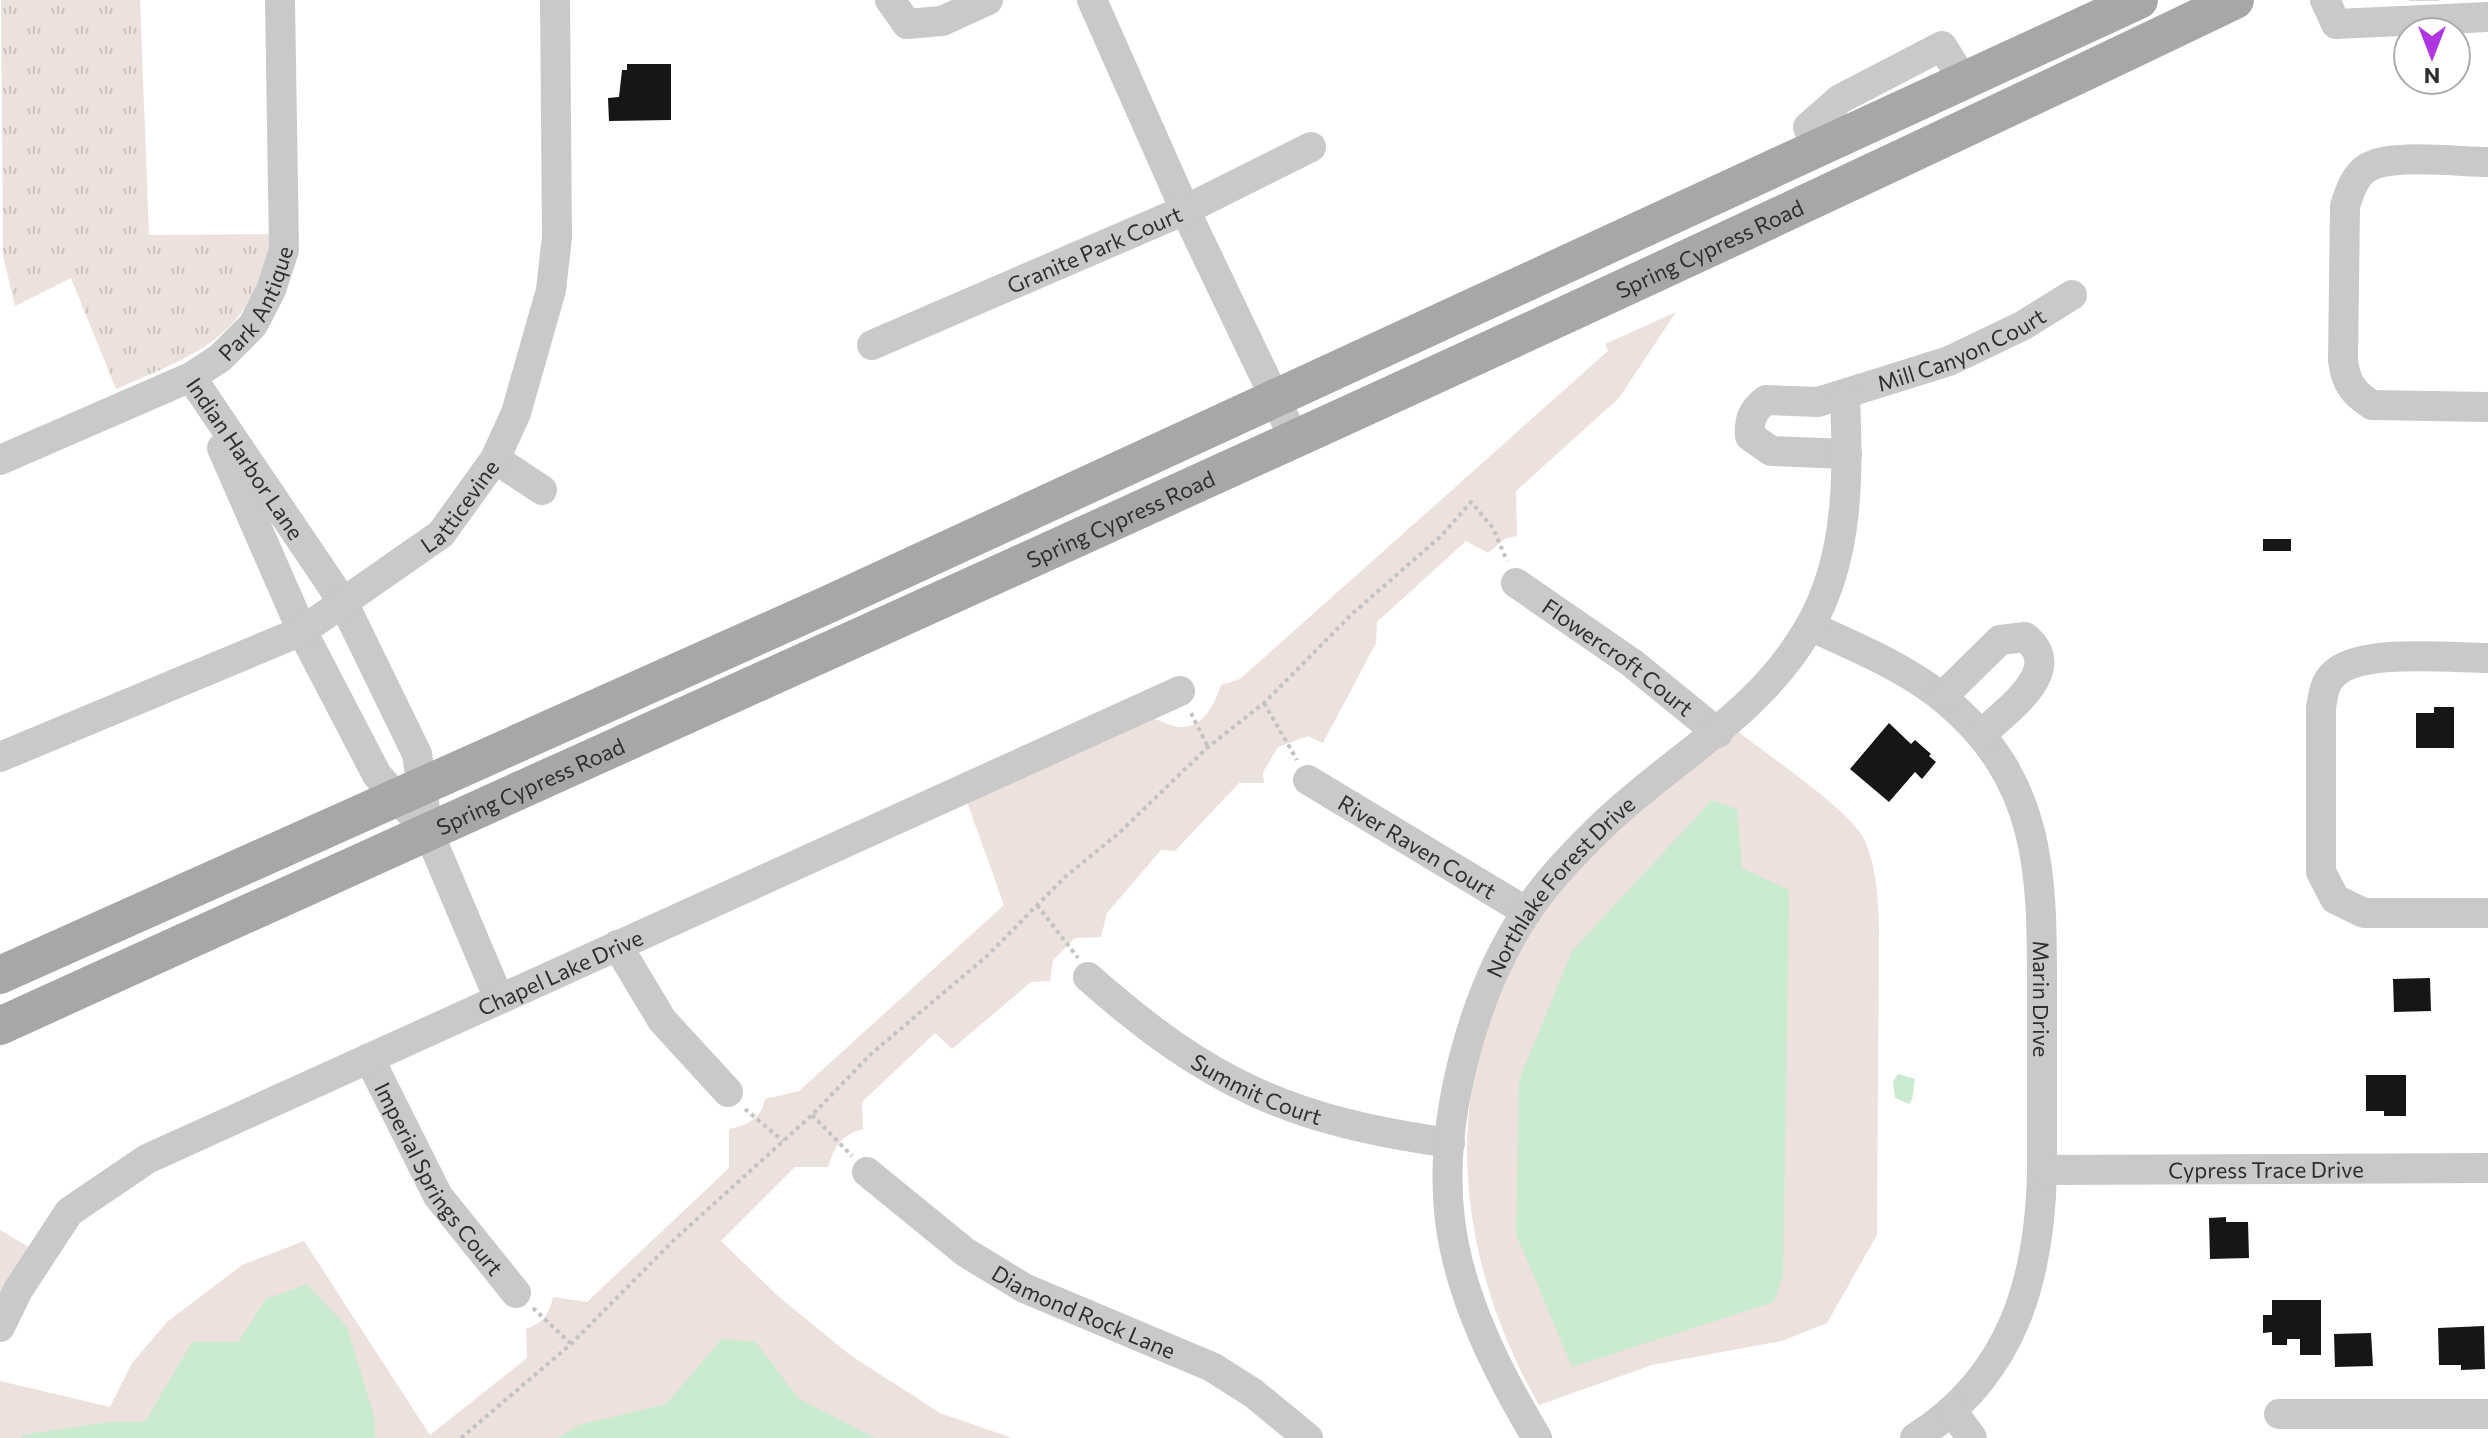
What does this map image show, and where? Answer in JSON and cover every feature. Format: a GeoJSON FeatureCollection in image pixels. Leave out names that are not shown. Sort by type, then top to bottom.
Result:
{"type":"FeatureCollection","features":[{"type":"Feature","properties":{"kind":"main road","name":"Spring Cypress Road"},"geometry":{"type":"LineString","coordinates":[[0,1026],[1295,440],[1983,121],[2235,0]]}},
{"type":"Feature","properties":{"kind":"main road","name":"Spring Cypress Road"},"geometry":{"type":"LineString","coordinates":[[0,975],[829,604],[1964,81],[2116,5]]}},
{"type":"Feature","properties":{"kind":"main road"},"geometry":{"type":"LineString","coordinates":[[1964,81],[1983,121]]}},
{"type":"Feature","properties":{"kind":"main road"},"geometry":{"type":"LineString","coordinates":[[829,604],[848,643]]}},
{"type":"Feature","properties":{"kind":"street","name":"Park Antique"},"geometry":{"type":"LineString","coordinates":[[0,460],[191,377],[220,358],[253,325],[271,290],[284,250],[280,0]]}},
{"type":"Feature","properties":{"kind":"street","name":"Latticevine"},"geometry":{"type":"LineString","coordinates":[[0,757],[302,631],[441,534],[495,459],[516,413],[551,290],[557,237],[555,0]]}},
{"type":"Feature","properties":{"kind":"street"},"geometry":{"type":"LineString","coordinates":[[898,12],[942,21],[988,0]]}},
{"type":"Feature","properties":{"kind":"street"},"geometry":{"type":"LineString","coordinates":[[1092,0],[1185,210],[1295,440]]}},
{"type":"Feature","properties":{"kind":"street"},"geometry":{"type":"LineString","coordinates":[[2325,0],[2336,24],[2425,10],[2488,17]]}},
{"type":"Feature","properties":{"kind":"street","name":"Granite Park Court"},"geometry":{"type":"LineString","coordinates":[[872,345],[1185,210],[1311,147]]}},
{"type":"Feature","properties":{"kind":"street"},"geometry":{"type":"LineString","coordinates":[[2488,162],[2391,161],[2366,168],[2352,186],[2345,206],[2343,361],[2346,379],[2357,395],[2372,405],[2389,408],[2488,407]]}},
{"type":"Feature","properties":{"kind":"street","name":"Mill Canyon Court"},"geometry":{"type":"LineString","coordinates":[[1847,454],[1771,451],[1750,436],[1749,422],[1754,410],[1766,400],[1818,402],[1845,396],[1982,347],[2072,295]]}},
{"type":"Feature","properties":{"kind":"street","name":"Indian Harbor Lane"},"geometry":{"type":"LineString","coordinates":[[191,377],[343,602],[417,754],[409,792]]}},
{"type":"Feature","properties":{"kind":"street","name":"Indian Harbor Lane"},"geometry":{"type":"LineString","coordinates":[[191,377],[302,631],[377,775],[409,792],[499,999]]}},
{"type":"Feature","properties":{"kind":"street","name":"Northlake Forest Drive"},"geometry":{"type":"LineString","coordinates":[[1537,1438],[1512,1395],[1468,1295],[1450,1220],[1450,1143],[1458,1087],[1483,997],[1527,912],[1604,824],[1718,733],[1774,677],[1810,626],[1843,530],[1847,454],[1845,396]]}},
{"type":"Feature","properties":{"kind":"street"},"geometry":{"type":"LineString","coordinates":[[495,459],[542,490]]}},
{"type":"Feature","properties":{"kind":"street","name":"Flowercroft Court"},"geometry":{"type":"LineString","coordinates":[[1516,583],[1632,663],[1718,733]]}},
{"type":"Feature","properties":{"kind":"street","name":"Marin Drive"},"geometry":{"type":"LineString","coordinates":[[1810,626],[1881,659],[1942,697],[1994,748],[2022,806],[2039,867],[2042,1170],[2038,1247],[2018,1317],[1977,1386],[1952,1411],[1915,1438]]}},
{"type":"Feature","properties":{"kind":"street"},"geometry":{"type":"LineString","coordinates":[[1942,697],[2000,640],[2025,637],[2037,646],[2041,660],[2034,683],[1981,735]]}},
{"type":"Feature","properties":{"kind":"street"},"geometry":{"type":"LineString","coordinates":[[2488,658],[2370,659],[2350,663],[2326,685],[2321,708],[2321,872],[2335,899],[2364,913],[2488,913]]}},
{"type":"Feature","properties":{"kind":"street","name":"Chapel Lake Drive"},"geometry":{"type":"LineString","coordinates":[[0,1327],[18,1290],[69,1212],[147,1159],[1180,691]]}},
{"type":"Feature","properties":{"kind":"street","name":"River Raven Court"},"geometry":{"type":"LineString","coordinates":[[1308,780],[1527,912]]}},
{"type":"Feature","properties":{"kind":"street"},"geometry":{"type":"LineString","coordinates":[[617,945],[662,1020],[728,1092]]}},
{"type":"Feature","properties":{"kind":"street","name":"Summit Court"},"geometry":{"type":"LineString","coordinates":[[1088,977],[1174,1047],[1239,1086],[1325,1120],[1450,1143]]}},
{"type":"Feature","properties":{"kind":"street","name":"Imperial Springs Court"},"geometry":{"type":"LineString","coordinates":[[369,1058],[438,1196],[516,1293]]}},
{"type":"Feature","properties":{"kind":"street","name":"Cypress Trace Drive"},"geometry":{"type":"LineString","coordinates":[[2042,1170],[2488,1168]]}},
{"type":"Feature","properties":{"kind":"street","name":"Diamond Rock Lane"},"geometry":{"type":"LineString","coordinates":[[867,1172],[965,1252],[1012,1281],[1092,1319],[1212,1367],[1253,1393],[1308,1438]]}},
{"type":"Feature","properties":{"kind":"street"},"geometry":{"type":"LineString","coordinates":[[1952,1411],[1972,1438]]}},
{"type":"Feature","properties":{"kind":"street"},"geometry":{"type":"LineString","coordinates":[[2279,1414],[2488,1414]]}},
{"type":"Feature","properties":{"kind":"path"},"geometry":{"type":"LineString","coordinates":[[461,1438],[571,1344],[675,1239],[812,1115],[871,1054],[987,956],[1036,905],[1119,833],[1208,747],[1264,703],[1353,613],[1441,536],[1471,502],[1493,528],[1516,583]]}},
{"type":"Feature","properties":{"kind":"path"},"geometry":{"type":"LineString","coordinates":[[1180,691],[1208,747]]}},
{"type":"Feature","properties":{"kind":"path"},"geometry":{"type":"LineString","coordinates":[[1264,703],[1308,780]]}},
{"type":"Feature","properties":{"kind":"path"},"geometry":{"type":"LineString","coordinates":[[1036,905],[1071,945],[1088,977]]}},
{"type":"Feature","properties":{"kind":"path"},"geometry":{"type":"LineString","coordinates":[[728,1092],[783,1141]]}},
{"type":"Feature","properties":{"kind":"path"},"geometry":{"type":"LineString","coordinates":[[812,1115],[867,1172]]}},
{"type":"Feature","properties":{"kind":"path"},"geometry":{"type":"LineString","coordinates":[[516,1293],[571,1344]]}},
{"type":"Feature","properties":{"kind":"green space"},"geometry":{"type":"Polygon","coordinates":[[[1,0],[140,0],[149,235],[273,234],[251,296],[237,318],[220,336],[175,363],[116,389],[71,278],[15,306],[3,256],[1,0]]]}},
{"type":"Feature","properties":{"kind":"green space"},"geometry":{"type":"Polygon","coordinates":[[[1676,312],[1619,398],[1516,491],[1517,536],[1506,538],[1488,553],[1466,541],[1377,622],[1376,643],[1323,743],[1308,736],[1278,747],[1263,772],[1264,783],[1239,783],[1175,851],[1161,850],[1107,913],[1101,937],[1075,938],[1053,960],[1050,981],[1031,982],[952,1049],[935,1033],[862,1102],[863,1129],[840,1142],[828,1167],[795,1167],[721,1241],[778,1296],[850,1355],[940,1413],[1012,1438],[0,1438],[0,1381],[110,1407],[132,1363],[167,1322],[242,1265],[304,1241],[430,1435],[527,1358],[526,1329],[544,1318],[553,1297],[587,1302],[729,1168],[729,1129],[752,1120],[760,1112],[765,1099],[799,1091],[1004,905],[966,799],[1149,717],[1183,727],[1199,722],[1210,709],[1221,685],[1240,679],[1608,351],[1605,344],[1676,312]]]}},
{"type":"Feature","properties":{"kind":"green space"},"geometry":{"type":"Polygon","coordinates":[[[1737,731],[1843,814],[1864,839],[1872,861],[1879,929],[1877,1235],[1827,1323],[1782,1341],[1652,1365],[1539,1405],[1506,1338],[1483,1269],[1470,1200],[1468,1130],[1477,1061],[1498,994],[1531,930],[1577,870],[1635,815],[1737,731]]]}},
{"type":"Feature","properties":{"kind":"green space"},"geometry":{"type":"Polygon","coordinates":[[[0,1230],[29,1247],[0,1293],[0,1230]]]}},
{"type":"Feature","properties":{"kind":"shaded area"},"geometry":{"type":"Polygon","coordinates":[[[1712,800],[1737,809],[1742,868],[1789,890],[1783,1277],[1774,1302],[1572,1367],[1516,1234],[1519,1080],[1572,951],[1712,800]]]}},
{"type":"Feature","properties":{"kind":"shaded area"},"geometry":{"type":"Polygon","coordinates":[[[1898,1074],[1915,1079],[1909,1104],[1895,1098],[1893,1081],[1898,1074]]]}},
{"type":"Feature","properties":{"kind":"shaded area"},"geometry":{"type":"Polygon","coordinates":[[[307,1284],[347,1327],[375,1419],[375,1438],[21,1438],[22,1435],[109,1422],[145,1422],[192,1342],[238,1342],[266,1299],[307,1284]]]}},
{"type":"Feature","properties":{"kind":"shaded area"},"geometry":{"type":"Polygon","coordinates":[[[722,1339],[756,1342],[798,1398],[875,1438],[558,1438],[579,1425],[666,1404],[722,1339]]]}},
{"type":"Feature","properties":{"kind":"building"},"geometry":{"type":"Polygon","coordinates":[[[627,64],[671,64],[671,120],[609,121],[608,98],[619,97],[622,70],[627,70],[627,64]]]}},
{"type":"Feature","properties":{"kind":"building"},"geometry":{"type":"Polygon","coordinates":[[[2263,539],[2291,539],[2291,551],[2263,551],[2263,539]]]}},
{"type":"Feature","properties":{"kind":"building"},"geometry":{"type":"Polygon","coordinates":[[[2434,707],[2454,707],[2454,748],[2416,748],[2416,713],[2434,713],[2434,707]]]}},
{"type":"Feature","properties":{"kind":"building"},"geometry":{"type":"Polygon","coordinates":[[[1889,723],[1911,744],[1915,740],[1936,762],[1922,779],[1915,772],[1889,802],[1850,769],[1889,723]]]}},
{"type":"Feature","properties":{"kind":"building"},"geometry":{"type":"Polygon","coordinates":[[[2430,978],[2431,1011],[2394,1012],[2393,979],[2430,978]]]}},
{"type":"Feature","properties":{"kind":"building"},"geometry":{"type":"Polygon","coordinates":[[[2366,1075],[2406,1075],[2406,1116],[2384,1116],[2384,1111],[2366,1111],[2366,1075]]]}},
{"type":"Feature","properties":{"kind":"building"},"geometry":{"type":"Polygon","coordinates":[[[2226,1217],[2226,1222],[2248,1222],[2249,1258],[2210,1259],[2209,1218],[2226,1217]]]}},
{"type":"Feature","properties":{"kind":"building"},"geometry":{"type":"Polygon","coordinates":[[[2272,1300],[2321,1300],[2321,1355],[2300,1355],[2300,1339],[2287,1339],[2287,1345],[2272,1345],[2272,1332],[2263,1333],[2263,1315],[2272,1315],[2272,1300]]]}},
{"type":"Feature","properties":{"kind":"building"},"geometry":{"type":"Polygon","coordinates":[[[2484,1326],[2485,1369],[2461,1370],[2461,1365],[2439,1365],[2438,1328],[2484,1326]]]}},
{"type":"Feature","properties":{"kind":"building"},"geometry":{"type":"Polygon","coordinates":[[[2371,1333],[2373,1366],[2335,1367],[2334,1334],[2371,1333]]]}}]}
